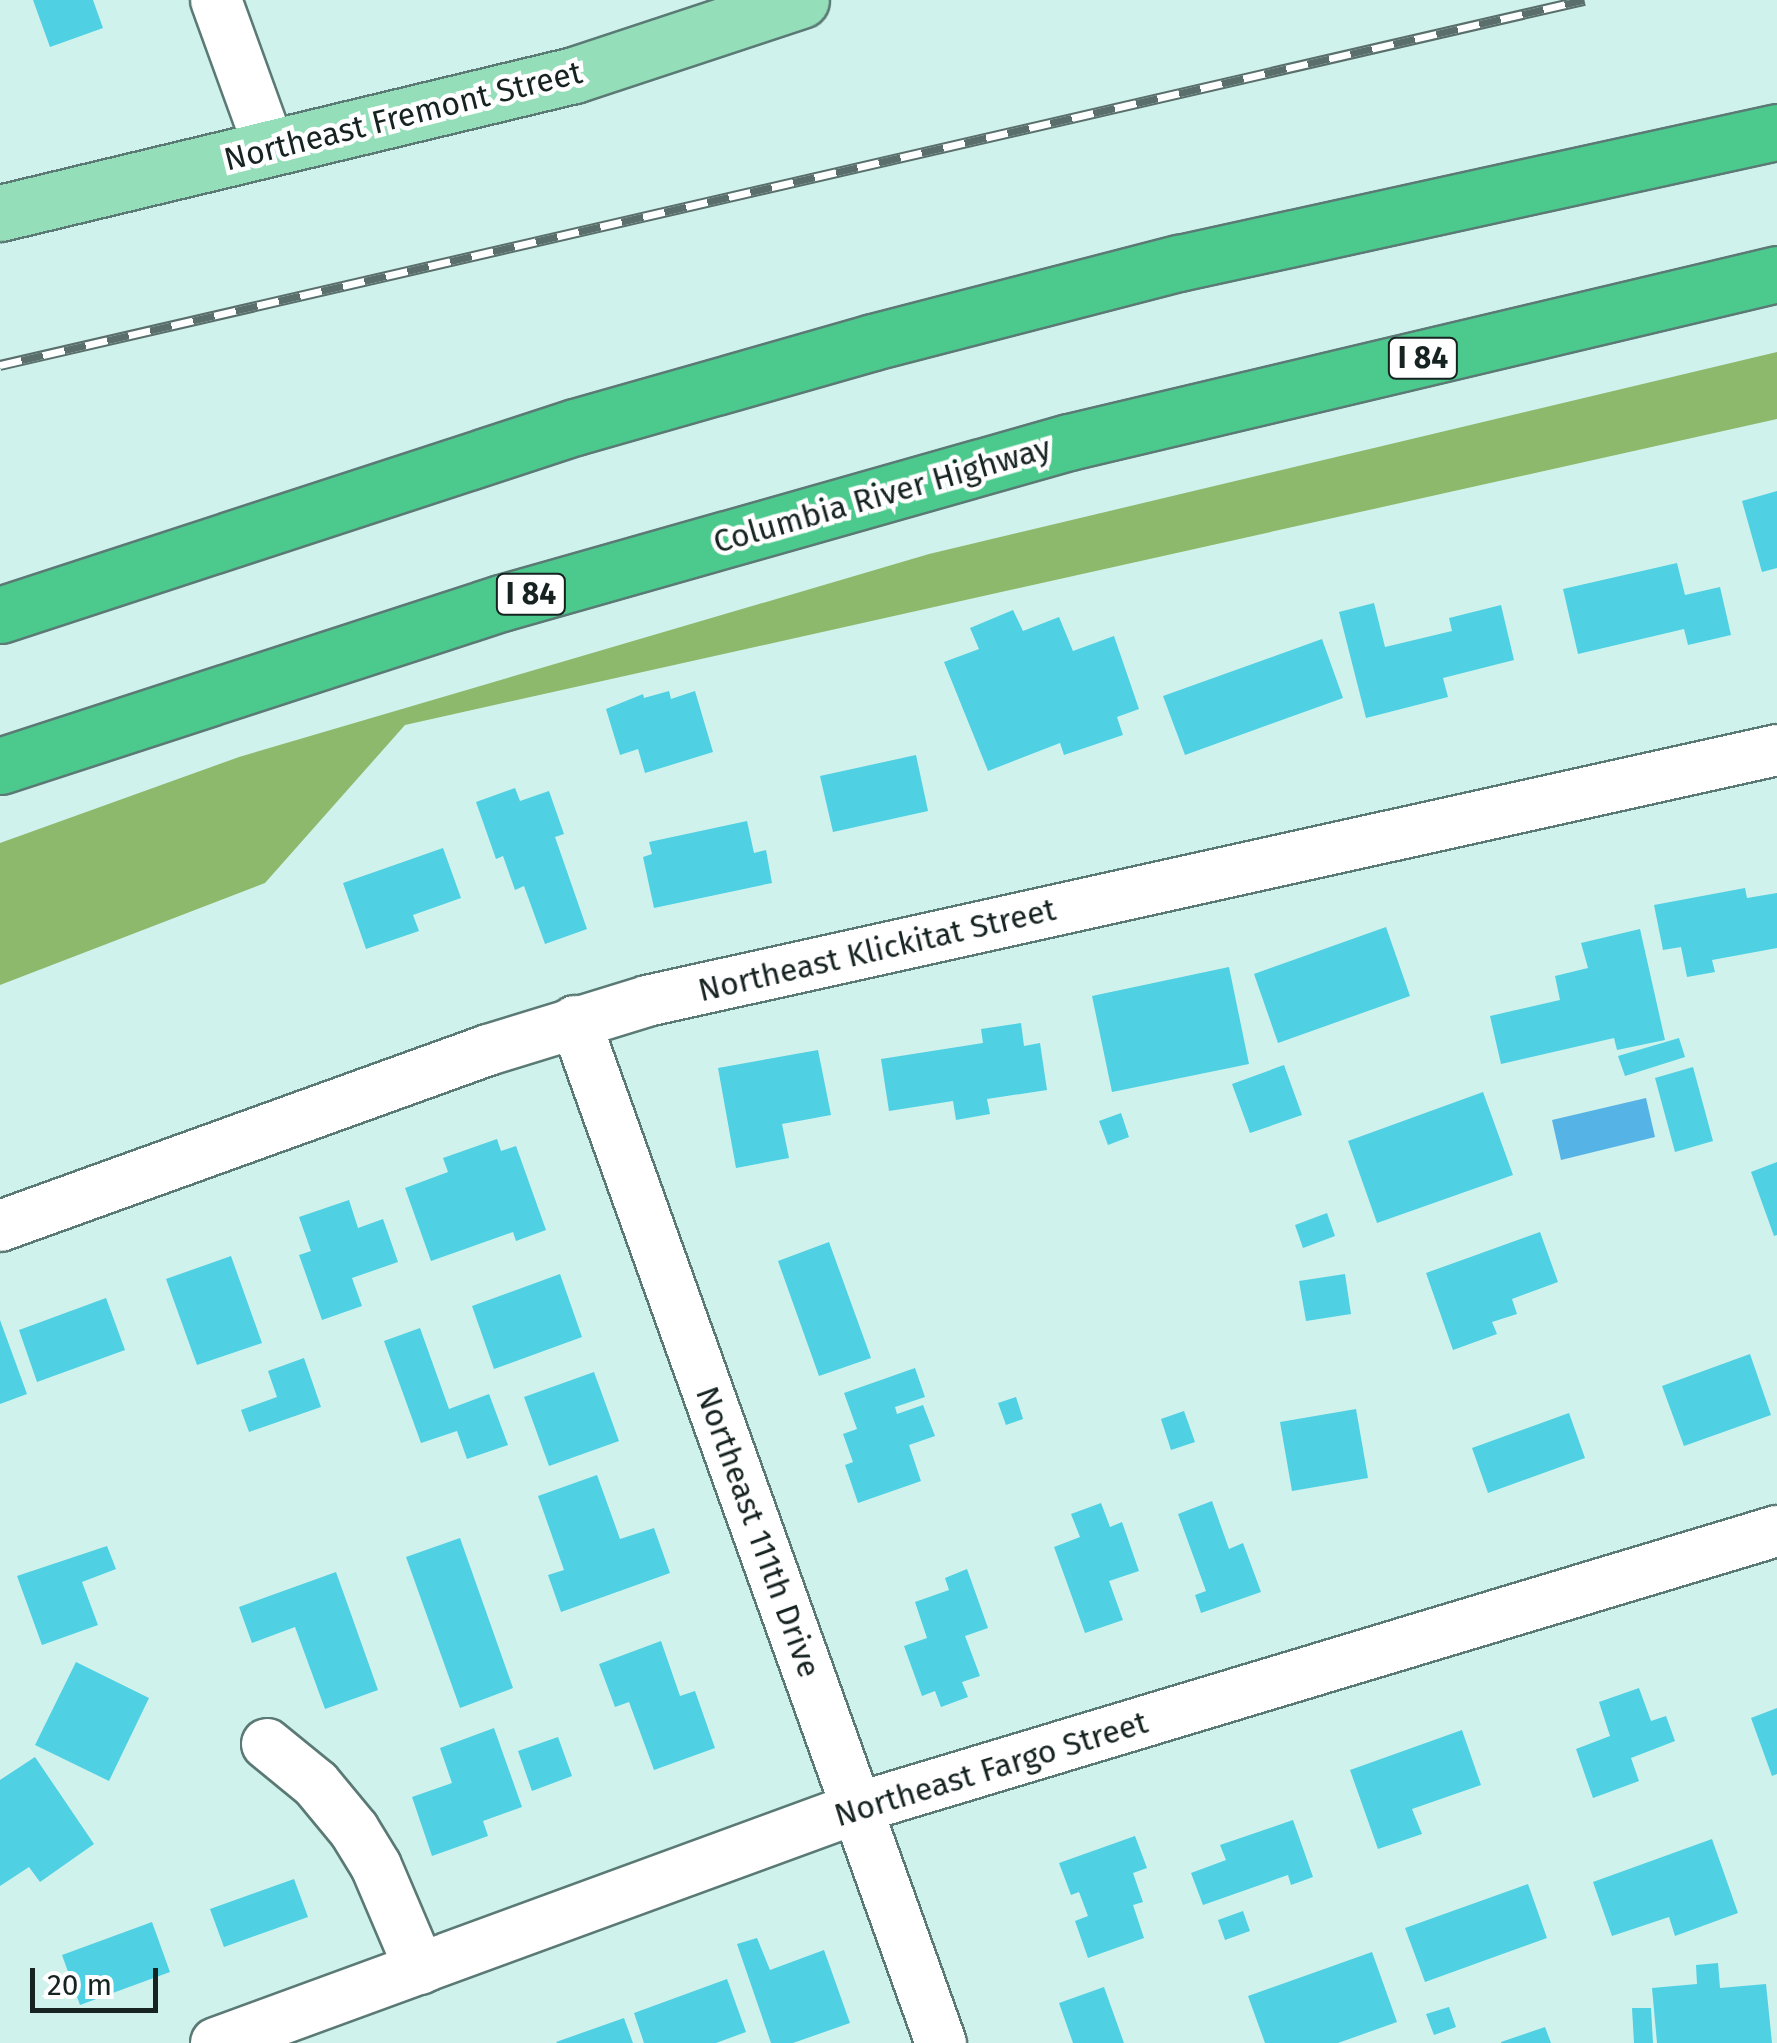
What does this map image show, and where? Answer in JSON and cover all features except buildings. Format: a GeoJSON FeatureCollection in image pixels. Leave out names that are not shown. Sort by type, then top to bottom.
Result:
{"type":"FeatureCollection","features":[{"type":"Feature","properties":{"kind":"highway"},"geometry":{"type":"LineString","coordinates":[[0,615],[575,427],[873,342],[1179,263],[1777,132]]}},
{"type":"Feature","properties":{"kind":"highway","name":"Columbia River Highway"},"geometry":{"type":"LineString","coordinates":[[0,766],[501,602],[1068,442],[1777,274]]}},
{"type":"Feature","properties":{"kind":"main road","name":"Northeast Fremont Street"},"geometry":{"type":"LineString","coordinates":[[0,213],[574,75],[800,0]]}},
{"type":"Feature","properties":{"kind":"street"},"geometry":{"type":"LineString","coordinates":[[216,0],[270,149]]}},
{"type":"Feature","properties":{"kind":"street","name":"Northeast Klickitat Street"},"geometry":{"type":"LineString","coordinates":[[0,1226],[575,1021],[685,992],[1777,750]]}},
{"type":"Feature","properties":{"kind":"street","name":"Northeast 111th Drive"},"geometry":{"type":"LineString","coordinates":[[575,1021],[941,2043]]}},
{"type":"Feature","properties":{"kind":"street","name":"Northeast Fargo Street"},"geometry":{"type":"LineString","coordinates":[[216,2043],[857,1808],[1777,1530]]}},
{"type":"Feature","properties":{"kind":"street"},"geometry":{"type":"LineString","coordinates":[[267,1744],[316,1784],[354,1830],[376,1866],[420,1969]]}},
{"type":"Feature","properties":{"kind":"green space"},"geometry":{"type":"Polygon","coordinates":[[[1777,352],[1777,419],[405,725],[265,883],[0,985],[0,843],[239,757],[929,554],[1777,352]]]}},
{"type":"Feature","properties":{"kind":"water"},"geometry":{"type":"Polygon","coordinates":[[[1646,1098],[1655,1137],[1561,1160],[1552,1120],[1646,1098]]]}},
{"type":"Feature","properties":{"kind":"railway"},"geometry":{"type":"LineString","coordinates":[[0,365],[1584,0]]}}]}
